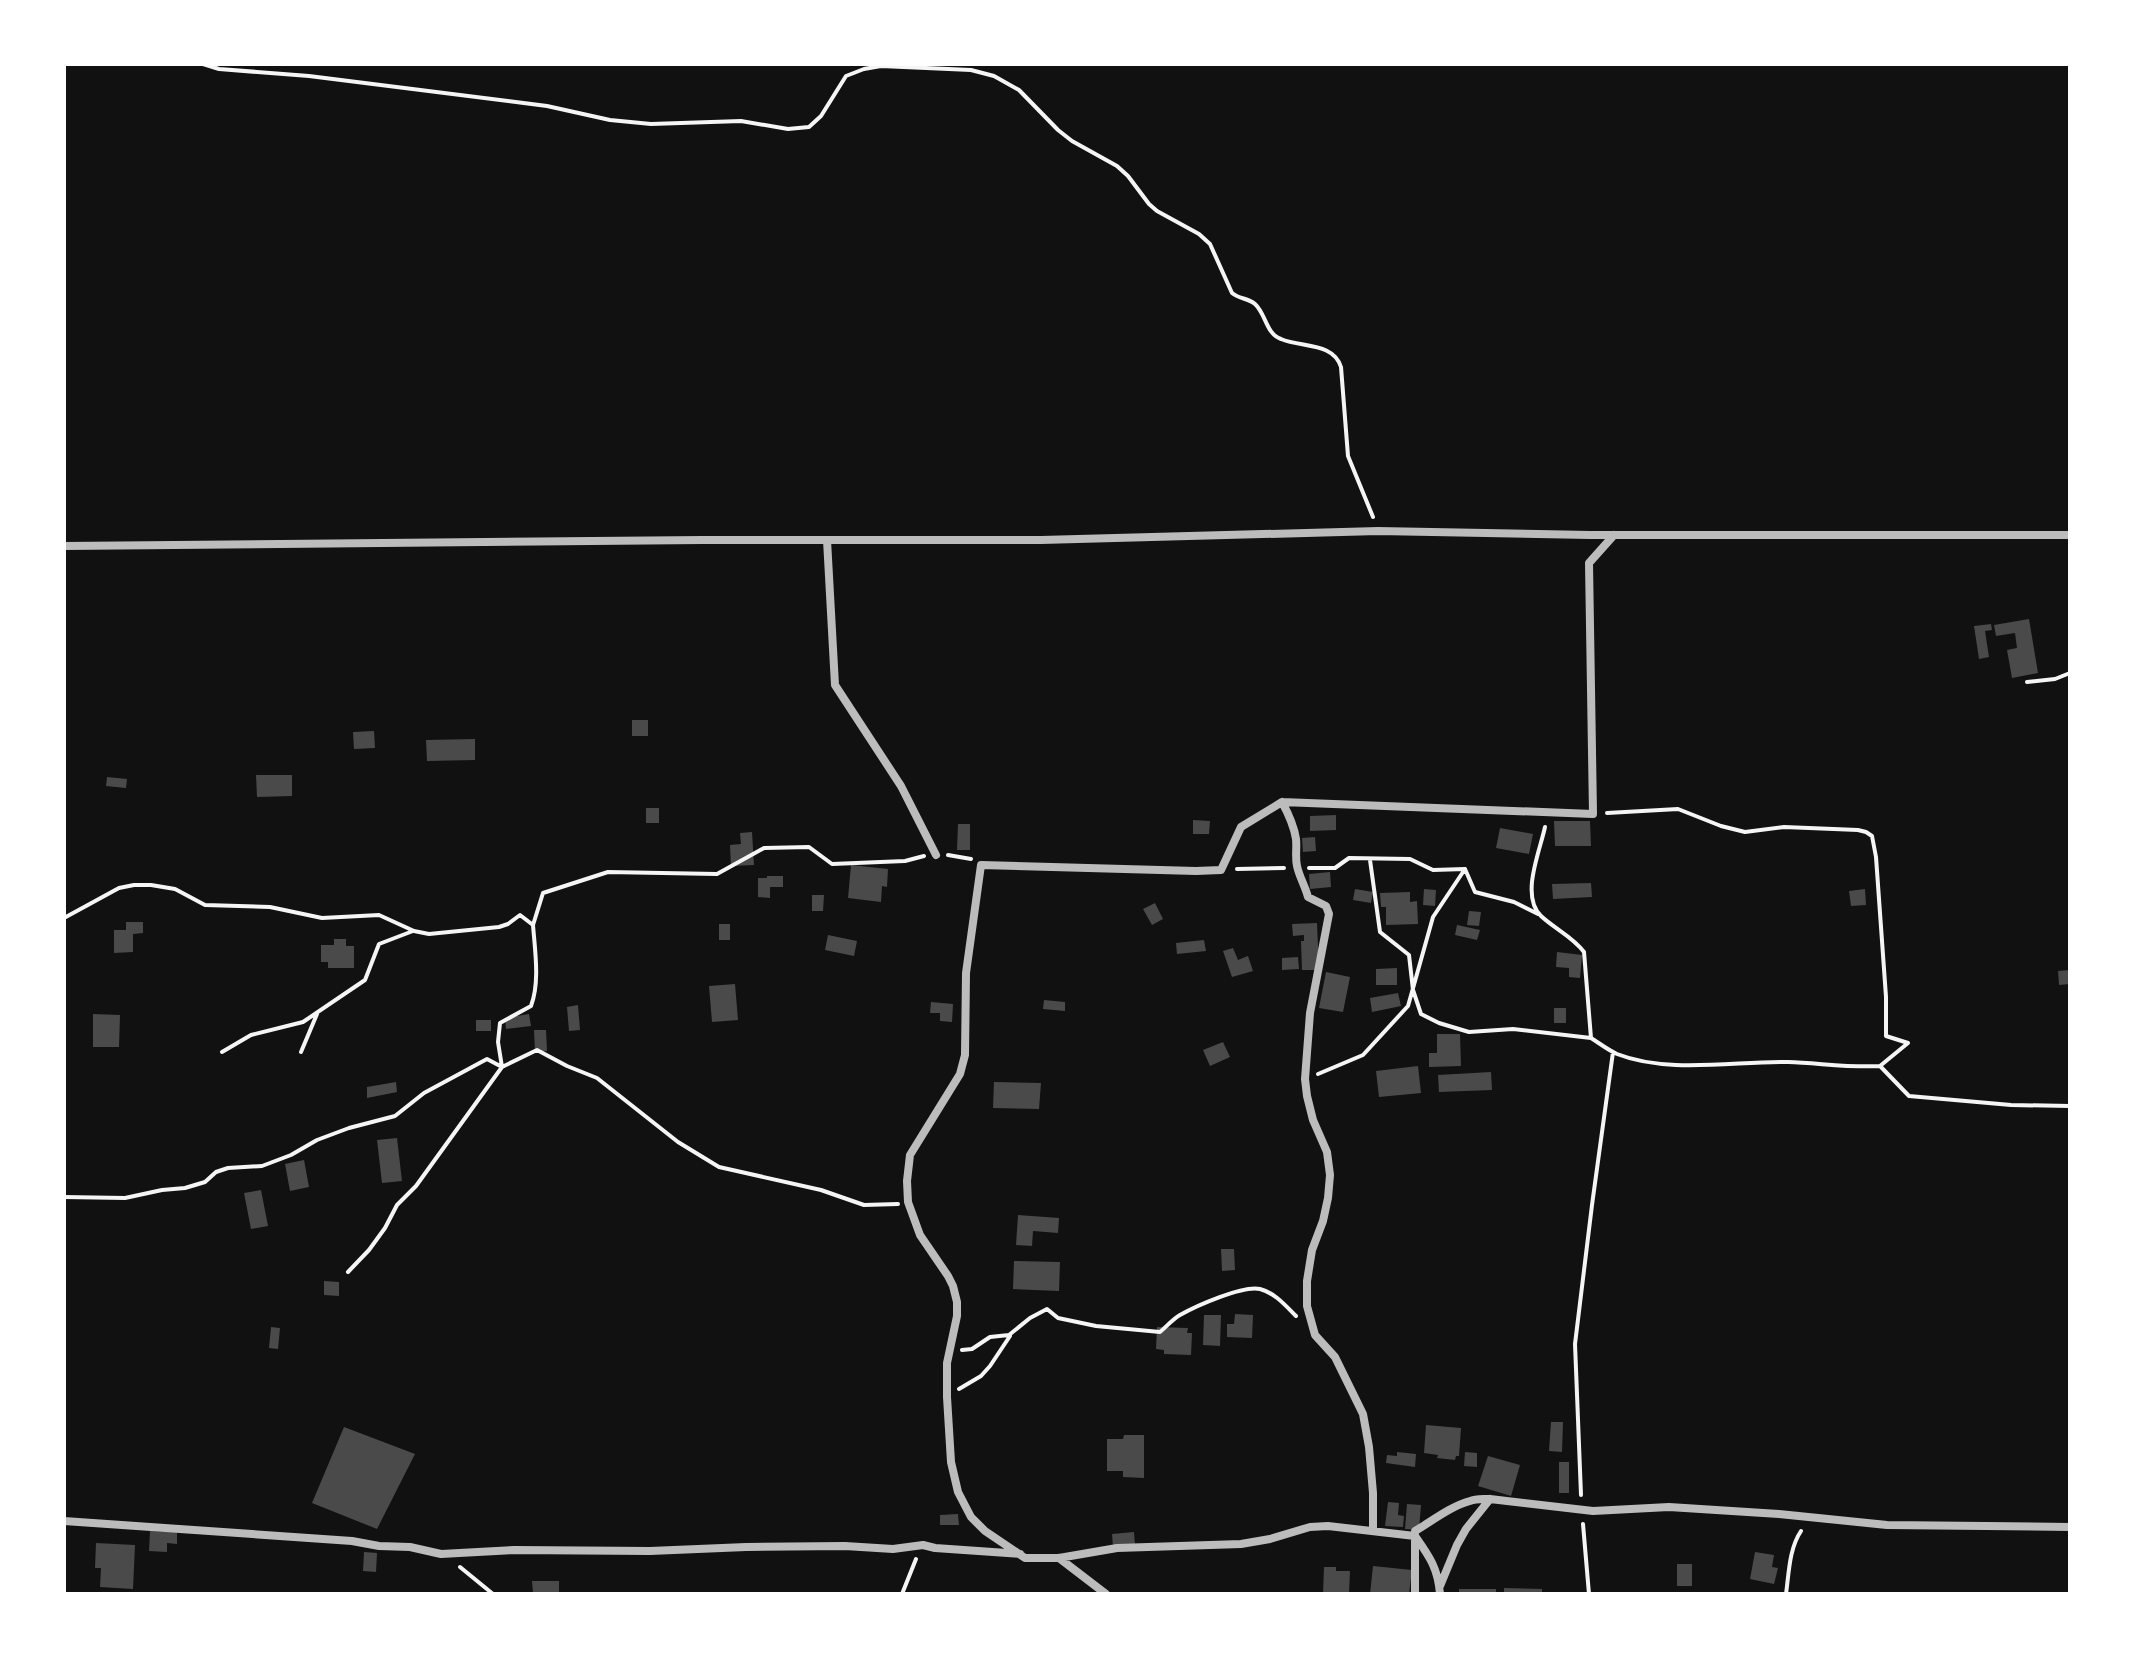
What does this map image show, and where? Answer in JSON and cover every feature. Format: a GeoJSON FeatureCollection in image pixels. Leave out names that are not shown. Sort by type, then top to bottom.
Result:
{"type":"FeatureCollection","features":[{"type":"Feature","properties":{"kind":"street"},"geometry":{"type":"LineString","coordinates":[[64,546],[1041,540],[1378,531],[1614,535],[2070,535]]}},
{"type":"Feature","properties":{"kind":"street"},"geometry":{"type":"LineString","coordinates":[[1440,1590],[1432,1559],[1415,1536],[1373,1530],[1319,1526],[1241,1544],[1117,1548],[1059,1558],[1025,1558],[985,1531],[971,1517],[958,1492],[951,1462],[948,1351],[957,1316],[957,1302],[953,1286],[920,1235],[908,1202],[910,1155],[960,1074],[965,1055],[966,973],[981,865],[1221,870],[1241,827],[1282,802],[1593,814],[1589,563],[1614,535]]}},
{"type":"Feature","properties":{"kind":"street"},"geometry":{"type":"LineString","coordinates":[[827,540],[835,685],[901,786],[936,855]]}},
{"type":"Feature","properties":{"kind":"street"},"geometry":{"type":"LineString","coordinates":[[1282,802],[1289,813],[1296,839],[1297,868],[1308,897],[1326,906],[1329,914],[1310,1013],[1305,1079],[1313,1120],[1327,1152],[1330,1175],[1323,1221],[1312,1250],[1307,1306],[1315,1335],[1335,1357],[1363,1414],[1373,1493],[1373,1530]]}},
{"type":"Feature","properties":{"kind":"street"},"geometry":{"type":"LineString","coordinates":[[1415,1594],[1415,1531],[1475,1499],[1603,1512],[1669,1507],[1887,1525],[2070,1527]]}},
{"type":"Feature","properties":{"kind":"street"},"geometry":{"type":"LineString","coordinates":[[1440,1590],[1457,1545],[1490,1499]]}},
{"type":"Feature","properties":{"kind":"street"},"geometry":{"type":"LineString","coordinates":[[64,1521],[352,1541],[410,1547],[441,1554],[788,1546],[893,1549],[923,1545],[1021,1554]]}},
{"type":"Feature","properties":{"kind":"street"},"geometry":{"type":"LineString","coordinates":[[1059,1558],[1106,1594]]}},
{"type":"Feature","properties":{"kind":"path"},"geometry":{"type":"LineString","coordinates":[[203,64],[219,69],[299,75],[547,106],[610,120],[651,124],[741,121],[788,129],[809,127],[821,116],[846,76],[864,69],[881,66],[941,68],[971,70],[994,76],[1019,90],[1072,141],[1117,166],[1157,211],[1199,234],[1210,244],[1232,293],[1255,305],[1272,335],[1331,352],[1338,358],[1348,456],[1378,531]]}},
{"type":"Feature","properties":{"kind":"path"},"geometry":{"type":"LineString","coordinates":[[2027,682],[2055,679],[2070,673]]}},
{"type":"Feature","properties":{"kind":"path"},"geometry":{"type":"LineString","coordinates":[[1370,860],[1380,932],[1409,955],[1413,990],[1421,1014],[1439,1023],[1469,1032],[1513,1029],[1591,1038],[1613,1052],[1653,1062],[1690,1064],[1786,1062],[1880,1066],[1908,1043],[1886,1036],[1886,997],[1872,836],[1858,830],[1794,827],[1739,831],[1678,809],[1593,814]]}},
{"type":"Feature","properties":{"kind":"path"},"geometry":{"type":"LineString","coordinates":[[1538,914],[1532,876],[1547,812]]}},
{"type":"Feature","properties":{"kind":"path"},"geometry":{"type":"LineString","coordinates":[[502,1067],[498,1042],[500,1023],[531,1006],[534,997],[533,925],[543,893],[608,872],[717,874],[764,848],[809,847],[832,864],[905,861],[936,855],[970,858],[981,865]]}},
{"type":"Feature","properties":{"kind":"path"},"geometry":{"type":"LineString","coordinates":[[1221,870],[1335,868],[1349,858],[1410,859],[1433,870],[1465,869]]}},
{"type":"Feature","properties":{"kind":"path"},"geometry":{"type":"LineString","coordinates":[[1465,869],[1475,892],[1514,902],[1538,914],[1579,945],[1584,952],[1591,1038]]}},
{"type":"Feature","properties":{"kind":"path"},"geometry":{"type":"LineString","coordinates":[[1305,1079],[1363,1055],[1408,1006],[1433,917],[1465,869]]}},
{"type":"Feature","properties":{"kind":"path"},"geometry":{"type":"LineString","coordinates":[[64,918],[119,888],[151,885],[175,889],[205,905],[270,907],[322,918],[379,915],[414,931],[429,934],[499,927],[520,915],[533,925]]}},
{"type":"Feature","properties":{"kind":"path"},"geometry":{"type":"LineString","coordinates":[[222,1052],[251,1035],[303,1022],[365,980],[379,944],[414,931]]}},
{"type":"Feature","properties":{"kind":"path"},"geometry":{"type":"LineString","coordinates":[[301,1052],[318,1012]]}},
{"type":"Feature","properties":{"kind":"path"},"geometry":{"type":"LineString","coordinates":[[348,1272],[369,1250],[397,1205],[416,1186],[502,1067],[537,1050],[597,1078],[678,1142],[719,1167],[821,1190],[864,1205],[908,1202]]}},
{"type":"Feature","properties":{"kind":"path"},"geometry":{"type":"LineString","coordinates":[[1589,1594],[1575,1344],[1613,1052]]}},
{"type":"Feature","properties":{"kind":"path"},"geometry":{"type":"LineString","coordinates":[[64,1197],[125,1198],[185,1188],[205,1182],[216,1172],[228,1168],[262,1166],[291,1155],[317,1140],[395,1116],[424,1093],[487,1059],[502,1067]]}},
{"type":"Feature","properties":{"kind":"path"},"geometry":{"type":"LineString","coordinates":[[1880,1066],[1909,1096],[2011,1105],[2070,1106]]}},
{"type":"Feature","properties":{"kind":"path"},"geometry":{"type":"LineString","coordinates":[[948,1351],[972,1349],[987,1338],[1006,1336],[1047,1309],[1058,1318],[1071,1321],[1160,1332],[1179,1315],[1245,1289],[1260,1289],[1278,1298],[1315,1335]]}},
{"type":"Feature","properties":{"kind":"path"},"geometry":{"type":"LineString","coordinates":[[947,1397],[981,1376],[1012,1333]]}},
{"type":"Feature","properties":{"kind":"path"},"geometry":{"type":"LineString","coordinates":[[1786,1594],[1796,1539],[1813,1517]]}},
{"type":"Feature","properties":{"kind":"path"},"geometry":{"type":"LineString","coordinates":[[902,1594],[923,1545]]}},
{"type":"Feature","properties":{"kind":"path"},"geometry":{"type":"LineString","coordinates":[[441,1554],[493,1594]]}},
{"type":"Feature","properties":{"kind":"building"},"geometry":{"type":"Polygon","coordinates":[[[2029,619],[2038,673],[2012,678],[2007,650],[2017,648],[2015,633],[1996,636],[1994,625],[2029,619]]]}},
{"type":"Feature","properties":{"kind":"building"},"geometry":{"type":"Polygon","coordinates":[[[1991,624],[1992,630],[1985,631],[1989,657],[1979,659],[1974,626],[1991,624]]]}},
{"type":"Feature","properties":{"kind":"building"},"geometry":{"type":"Polygon","coordinates":[[[632,720],[648,720],[648,736],[632,736],[632,720]]]}},
{"type":"Feature","properties":{"kind":"building"},"geometry":{"type":"Polygon","coordinates":[[[374,731],[375,748],[354,749],[353,732],[374,731]]]}},
{"type":"Feature","properties":{"kind":"building"},"geometry":{"type":"Polygon","coordinates":[[[475,739],[475,760],[427,761],[426,740],[475,739]]]}},
{"type":"Feature","properties":{"kind":"building"},"geometry":{"type":"Polygon","coordinates":[[[256,775],[292,775],[292,796],[257,797],[256,775]]]}},
{"type":"Feature","properties":{"kind":"building"},"geometry":{"type":"Polygon","coordinates":[[[107,777],[127,779],[126,788],[106,786],[107,777]]]}},
{"type":"Feature","properties":{"kind":"building"},"geometry":{"type":"Polygon","coordinates":[[[646,808],[659,808],[659,823],[646,823],[646,808]]]}},
{"type":"Feature","properties":{"kind":"building"},"geometry":{"type":"Polygon","coordinates":[[[1336,815],[1336,830],[1310,831],[1310,816],[1336,815]]]}},
{"type":"Feature","properties":{"kind":"building"},"geometry":{"type":"Polygon","coordinates":[[[1193,820],[1210,821],[1209,834],[1193,834],[1193,820]]]}},
{"type":"Feature","properties":{"kind":"building"},"geometry":{"type":"Polygon","coordinates":[[[1554,821],[1590,821],[1591,846],[1555,846],[1554,821]]]}},
{"type":"Feature","properties":{"kind":"building"},"geometry":{"type":"Polygon","coordinates":[[[958,824],[970,824],[970,850],[957,850],[958,824]]]}},
{"type":"Feature","properties":{"kind":"building"},"geometry":{"type":"Polygon","coordinates":[[[1500,828],[1533,834],[1529,854],[1496,848],[1500,828]]]}},
{"type":"Feature","properties":{"kind":"building"},"geometry":{"type":"Polygon","coordinates":[[[752,832],[754,865],[731,866],[730,845],[741,844],[740,833],[752,832]]]}},
{"type":"Feature","properties":{"kind":"building"},"geometry":{"type":"Polygon","coordinates":[[[1315,837],[1316,851],[1303,852],[1302,838],[1315,837]]]}},
{"type":"Feature","properties":{"kind":"building"},"geometry":{"type":"Polygon","coordinates":[[[851,865],[888,869],[887,887],[882,886],[881,902],[848,898],[851,865]]]}},
{"type":"Feature","properties":{"kind":"building"},"geometry":{"type":"Polygon","coordinates":[[[1330,872],[1331,887],[1310,889],[1309,874],[1330,872]]]}},
{"type":"Feature","properties":{"kind":"building"},"geometry":{"type":"Polygon","coordinates":[[[783,876],[783,887],[770,887],[770,898],[758,897],[758,878],[783,876]]]}},
{"type":"Feature","properties":{"kind":"building"},"geometry":{"type":"Polygon","coordinates":[[[1591,883],[1592,897],[1553,899],[1552,884],[1591,883]]]}},
{"type":"Feature","properties":{"kind":"building"},"geometry":{"type":"Polygon","coordinates":[[[1355,889],[1373,892],[1371,903],[1353,900],[1355,889]]]}},
{"type":"Feature","properties":{"kind":"building"},"geometry":{"type":"Polygon","coordinates":[[[1424,889],[1436,890],[1435,906],[1423,905],[1424,889]]]}},
{"type":"Feature","properties":{"kind":"building"},"geometry":{"type":"Polygon","coordinates":[[[1865,889],[1866,905],[1851,906],[1849,891],[1865,889]]]}},
{"type":"Feature","properties":{"kind":"building"},"geometry":{"type":"Polygon","coordinates":[[[1410,892],[1410,902],[1417,901],[1418,924],[1386,925],[1386,907],[1381,907],[1380,893],[1410,892]]]}},
{"type":"Feature","properties":{"kind":"building"},"geometry":{"type":"Polygon","coordinates":[[[812,895],[824,895],[823,911],[812,911],[812,895]]]}},
{"type":"Feature","properties":{"kind":"building"},"geometry":{"type":"Polygon","coordinates":[[[1155,903],[1163,919],[1152,925],[1143,909],[1155,903]]]}},
{"type":"Feature","properties":{"kind":"building"},"geometry":{"type":"Polygon","coordinates":[[[1469,911],[1481,912],[1479,926],[1467,925],[1469,911]]]}},
{"type":"Feature","properties":{"kind":"building"},"geometry":{"type":"Polygon","coordinates":[[[126,922],[143,922],[143,933],[133,934],[133,952],[114,953],[114,930],[126,930],[126,922]]]}},
{"type":"Feature","properties":{"kind":"building"},"geometry":{"type":"Polygon","coordinates":[[[1317,923],[1319,970],[1302,970],[1301,941],[1304,941],[1304,935],[1293,936],[1292,924],[1317,923]]]}},
{"type":"Feature","properties":{"kind":"building"},"geometry":{"type":"Polygon","coordinates":[[[719,924],[730,924],[730,940],[719,940],[719,924]]]}},
{"type":"Feature","properties":{"kind":"building"},"geometry":{"type":"Polygon","coordinates":[[[1457,925],[1480,930],[1477,940],[1455,935],[1457,925]]]}},
{"type":"Feature","properties":{"kind":"building"},"geometry":{"type":"Polygon","coordinates":[[[828,935],[857,941],[854,956],[825,950],[828,935]]]}},
{"type":"Feature","properties":{"kind":"building"},"geometry":{"type":"Polygon","coordinates":[[[334,939],[346,939],[346,946],[354,946],[354,968],[328,968],[328,962],[321,962],[321,945],[334,945],[334,939]]]}},
{"type":"Feature","properties":{"kind":"building"},"geometry":{"type":"Polygon","coordinates":[[[1204,940],[1206,951],[1177,954],[1176,943],[1204,940]]]}},
{"type":"Feature","properties":{"kind":"building"},"geometry":{"type":"Polygon","coordinates":[[[1233,948],[1238,960],[1248,956],[1253,971],[1232,977],[1223,951],[1233,948]]]}},
{"type":"Feature","properties":{"kind":"building"},"geometry":{"type":"Polygon","coordinates":[[[1557,952],[1582,955],[1580,978],[1569,977],[1569,968],[1556,967],[1557,952]]]}},
{"type":"Feature","properties":{"kind":"building"},"geometry":{"type":"Polygon","coordinates":[[[1298,957],[1299,969],[1282,970],[1282,958],[1298,957]]]}},
{"type":"Feature","properties":{"kind":"building"},"geometry":{"type":"Polygon","coordinates":[[[1397,968],[1397,985],[1376,985],[1376,969],[1397,968]]]}},
{"type":"Feature","properties":{"kind":"building"},"geometry":{"type":"Polygon","coordinates":[[[2070,970],[2070,984],[2059,985],[2058,971],[2070,970]]]}},
{"type":"Feature","properties":{"kind":"building"},"geometry":{"type":"Polygon","coordinates":[[[1326,972],[1350,977],[1343,1012],[1319,1008],[1326,972]]]}},
{"type":"Feature","properties":{"kind":"building"},"geometry":{"type":"Polygon","coordinates":[[[735,984],[738,1020],[712,1022],[709,986],[735,984]]]}},
{"type":"Feature","properties":{"kind":"building"},"geometry":{"type":"Polygon","coordinates":[[[1398,993],[1401,1006],[1372,1012],[1370,998],[1398,993]]]}},
{"type":"Feature","properties":{"kind":"building"},"geometry":{"type":"Polygon","coordinates":[[[1044,1000],[1065,1002],[1065,1011],[1043,1009],[1044,1000]]]}},
{"type":"Feature","properties":{"kind":"building"},"geometry":{"type":"Polygon","coordinates":[[[931,1002],[953,1004],[952,1022],[940,1021],[940,1013],[930,1013],[931,1002]]]}},
{"type":"Feature","properties":{"kind":"building"},"geometry":{"type":"Polygon","coordinates":[[[578,1005],[580,1030],[569,1031],[567,1007],[578,1005]]]}},
{"type":"Feature","properties":{"kind":"building"},"geometry":{"type":"Polygon","coordinates":[[[1554,1008],[1566,1008],[1566,1023],[1554,1023],[1554,1008]]]}},
{"type":"Feature","properties":{"kind":"building"},"geometry":{"type":"Polygon","coordinates":[[[93,1014],[120,1015],[119,1047],[93,1047],[93,1014]]]}},
{"type":"Feature","properties":{"kind":"building"},"geometry":{"type":"Polygon","coordinates":[[[529,1014],[531,1026],[506,1029],[505,1018],[529,1014]]]}},
{"type":"Feature","properties":{"kind":"building"},"geometry":{"type":"Polygon","coordinates":[[[476,1020],[491,1020],[491,1031],[476,1031],[476,1020]]]}},
{"type":"Feature","properties":{"kind":"building"},"geometry":{"type":"Polygon","coordinates":[[[534,1030],[546,1030],[547,1051],[535,1052],[534,1030]]]}},
{"type":"Feature","properties":{"kind":"building"},"geometry":{"type":"Polygon","coordinates":[[[1437,1034],[1460,1034],[1461,1066],[1429,1067],[1429,1053],[1437,1053],[1437,1034]]]}},
{"type":"Feature","properties":{"kind":"building"},"geometry":{"type":"Polygon","coordinates":[[[1223,1042],[1230,1057],[1210,1066],[1203,1050],[1223,1042]]]}},
{"type":"Feature","properties":{"kind":"building"},"geometry":{"type":"Polygon","coordinates":[[[1418,1066],[1421,1093],[1379,1097],[1376,1071],[1418,1066]]]}},
{"type":"Feature","properties":{"kind":"building"},"geometry":{"type":"Polygon","coordinates":[[[1491,1072],[1492,1090],[1439,1092],[1438,1075],[1491,1072]]]}},
{"type":"Feature","properties":{"kind":"building"},"geometry":{"type":"Polygon","coordinates":[[[396,1082],[397,1092],[367,1098],[367,1087],[396,1082]]]}},
{"type":"Feature","properties":{"kind":"building"},"geometry":{"type":"Polygon","coordinates":[[[994,1082],[1041,1083],[1039,1109],[993,1108],[994,1082]]]}},
{"type":"Feature","properties":{"kind":"building"},"geometry":{"type":"Polygon","coordinates":[[[397,1138],[402,1181],[382,1183],[377,1140],[397,1138]]]}},
{"type":"Feature","properties":{"kind":"building"},"geometry":{"type":"Polygon","coordinates":[[[304,1160],[309,1187],[290,1191],[285,1164],[304,1160]]]}},
{"type":"Feature","properties":{"kind":"building"},"geometry":{"type":"Polygon","coordinates":[[[261,1190],[268,1226],[251,1229],[244,1193],[261,1190]]]}},
{"type":"Feature","properties":{"kind":"building"},"geometry":{"type":"Polygon","coordinates":[[[1018,1215],[1059,1218],[1058,1233],[1033,1231],[1032,1246],[1016,1245],[1018,1215]]]}},
{"type":"Feature","properties":{"kind":"building"},"geometry":{"type":"Polygon","coordinates":[[[1221,1249],[1234,1249],[1235,1270],[1222,1271],[1221,1249]]]}},
{"type":"Feature","properties":{"kind":"building"},"geometry":{"type":"Polygon","coordinates":[[[1014,1261],[1060,1262],[1059,1291],[1013,1289],[1014,1261]]]}},
{"type":"Feature","properties":{"kind":"building"},"geometry":{"type":"Polygon","coordinates":[[[324,1281],[339,1282],[339,1296],[324,1295],[324,1281]]]}},
{"type":"Feature","properties":{"kind":"building"},"geometry":{"type":"Polygon","coordinates":[[[1235,1314],[1253,1315],[1252,1338],[1227,1337],[1227,1324],[1234,1324],[1235,1314]]]}},
{"type":"Feature","properties":{"kind":"building"},"geometry":{"type":"Polygon","coordinates":[[[1204,1315],[1221,1315],[1220,1346],[1203,1345],[1204,1315]]]}},
{"type":"Feature","properties":{"kind":"building"},"geometry":{"type":"Polygon","coordinates":[[[271,1327],[280,1328],[278,1349],[269,1348],[271,1327]]]}},
{"type":"Feature","properties":{"kind":"building"},"geometry":{"type":"Polygon","coordinates":[[[1157,1327],[1188,1328],[1187,1333],[1192,1333],[1191,1355],[1164,1354],[1164,1350],[1156,1349],[1157,1327]]]}},
{"type":"Feature","properties":{"kind":"building"},"geometry":{"type":"Polygon","coordinates":[[[1551,1422],[1563,1422],[1562,1452],[1549,1451],[1551,1422]]]}},
{"type":"Feature","properties":{"kind":"building"},"geometry":{"type":"Polygon","coordinates":[[[1426,1425],[1461,1428],[1459,1456],[1455,1460],[1424,1453],[1426,1425]]]}},
{"type":"Feature","properties":{"kind":"building"},"geometry":{"type":"Polygon","coordinates":[[[344,1427],[415,1454],[377,1529],[312,1503],[344,1427]]]}},
{"type":"Feature","properties":{"kind":"building"},"geometry":{"type":"Polygon","coordinates":[[[1124,1435],[1144,1435],[1144,1478],[1123,1477],[1123,1471],[1107,1471],[1107,1439],[1123,1439],[1124,1435]]]}},
{"type":"Feature","properties":{"kind":"building"},"geometry":{"type":"Polygon","coordinates":[[[1397,1452],[1416,1454],[1415,1467],[1386,1463],[1387,1455],[1397,1456],[1397,1452]]]}},
{"type":"Feature","properties":{"kind":"building"},"geometry":{"type":"Polygon","coordinates":[[[1465,1452],[1477,1453],[1477,1467],[1464,1466],[1465,1452]]]}},
{"type":"Feature","properties":{"kind":"building"},"geometry":{"type":"Polygon","coordinates":[[[1488,1456],[1520,1465],[1511,1496],[1478,1486],[1488,1456]]]}},
{"type":"Feature","properties":{"kind":"building"},"geometry":{"type":"Polygon","coordinates":[[[1559,1462],[1569,1462],[1569,1493],[1559,1493],[1559,1462]]]}},
{"type":"Feature","properties":{"kind":"building"},"geometry":{"type":"Polygon","coordinates":[[[1388,1502],[1399,1503],[1398,1515],[1404,1516],[1403,1527],[1385,1526],[1388,1502]]]}},
{"type":"Feature","properties":{"kind":"building"},"geometry":{"type":"Polygon","coordinates":[[[1407,1504],[1421,1505],[1419,1530],[1405,1529],[1407,1504]]]}},
{"type":"Feature","properties":{"kind":"building"},"geometry":{"type":"Polygon","coordinates":[[[958,1514],[959,1525],[940,1525],[940,1515],[958,1514]]]}},
{"type":"Feature","properties":{"kind":"building"},"geometry":{"type":"Polygon","coordinates":[[[150,1531],[177,1532],[177,1544],[167,1543],[167,1552],[149,1551],[150,1531]]]}},
{"type":"Feature","properties":{"kind":"building"},"geometry":{"type":"Polygon","coordinates":[[[1134,1532],[1135,1546],[1113,1547],[1112,1534],[1134,1532]]]}},
{"type":"Feature","properties":{"kind":"building"},"geometry":{"type":"Polygon","coordinates":[[[96,1543],[135,1545],[133,1589],[100,1587],[101,1568],[95,1568],[96,1543]]]}},
{"type":"Feature","properties":{"kind":"building"},"geometry":{"type":"Polygon","coordinates":[[[364,1552],[377,1553],[376,1572],[363,1571],[364,1552]]]}},
{"type":"Feature","properties":{"kind":"building"},"geometry":{"type":"Polygon","coordinates":[[[1755,1552],[1774,1555],[1772,1567],[1778,1568],[1774,1584],[1750,1579],[1755,1552]]]}},
{"type":"Feature","properties":{"kind":"building"},"geometry":{"type":"Polygon","coordinates":[[[1677,1564],[1692,1564],[1692,1586],[1677,1586],[1677,1564]]]}},
{"type":"Feature","properties":{"kind":"building"},"geometry":{"type":"Polygon","coordinates":[[[1373,1566],[1412,1570],[1409,1594],[1370,1594],[1373,1566]]]}},
{"type":"Feature","properties":{"kind":"building"},"geometry":{"type":"Polygon","coordinates":[[[1324,1567],[1350,1571],[1349,1594],[1323,1594],[1324,1567]]]}},
{"type":"Feature","properties":{"kind":"building"},"geometry":{"type":"Polygon","coordinates":[[[532,1581],[559,1581],[559,1594],[533,1593],[532,1581]]]}},
{"type":"Feature","properties":{"kind":"building"},"geometry":{"type":"Polygon","coordinates":[[[1504,1588],[1542,1589],[1542,1594],[1504,1594],[1504,1588]]]}},
{"type":"Feature","properties":{"kind":"building"},"geometry":{"type":"Polygon","coordinates":[[[1459,1589],[1496,1589],[1496,1594],[1459,1594],[1459,1589]]]}}]}
